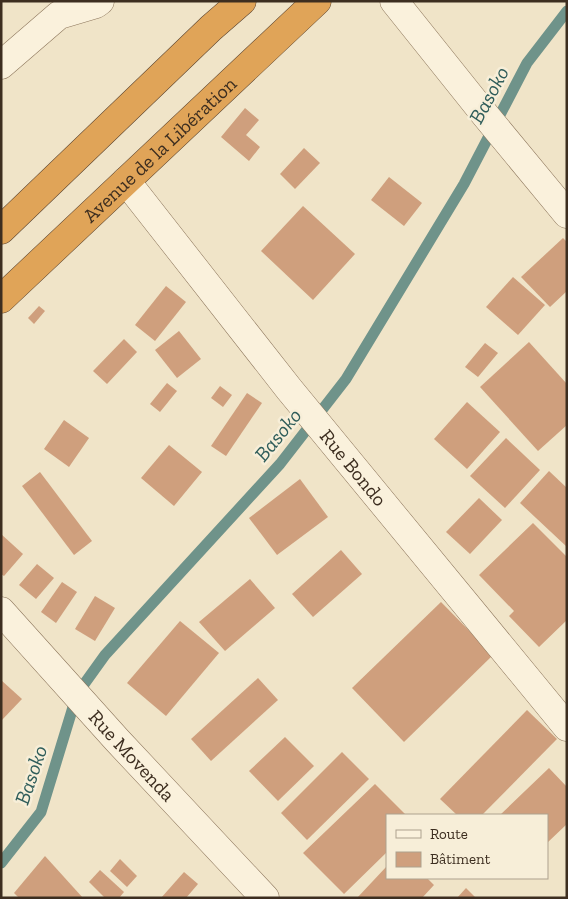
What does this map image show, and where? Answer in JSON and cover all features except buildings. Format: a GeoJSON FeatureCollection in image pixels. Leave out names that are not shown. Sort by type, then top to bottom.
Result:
{"type":"FeatureCollection","features":[{"type":"Feature","properties":{"kind":"highway"},"geometry":{"type":"LineString","coordinates":[[1,230],[211,28],[242,1]]}},
{"type":"Feature","properties":{"kind":"highway","name":"Avenue de la Libération"},"geometry":{"type":"LineString","coordinates":[[1,299],[317,1]]}},
{"type":"Feature","properties":{"kind":"street"},"geometry":{"type":"LineString","coordinates":[[1,65],[53,8],[96,4],[100,1]]}},
{"type":"Feature","properties":{"kind":"street"},"geometry":{"type":"LineString","coordinates":[[394,1],[567,214]]}},
{"type":"Feature","properties":{"kind":"street","name":"Rue Bondo"},"geometry":{"type":"LineString","coordinates":[[126,182],[295,397],[567,727]]}},
{"type":"Feature","properties":{"kind":"street","name":"Rue Movenda"},"geometry":{"type":"LineString","coordinates":[[1,611],[117,740],[265,898]]}},
{"type":"Feature","properties":{"kind":"waterway","name":"Basoko"},"geometry":{"type":"LineString","coordinates":[[1,863],[41,812],[77,694],[105,655],[280,464],[346,379],[464,184],[527,63],[567,11]]}}]}
